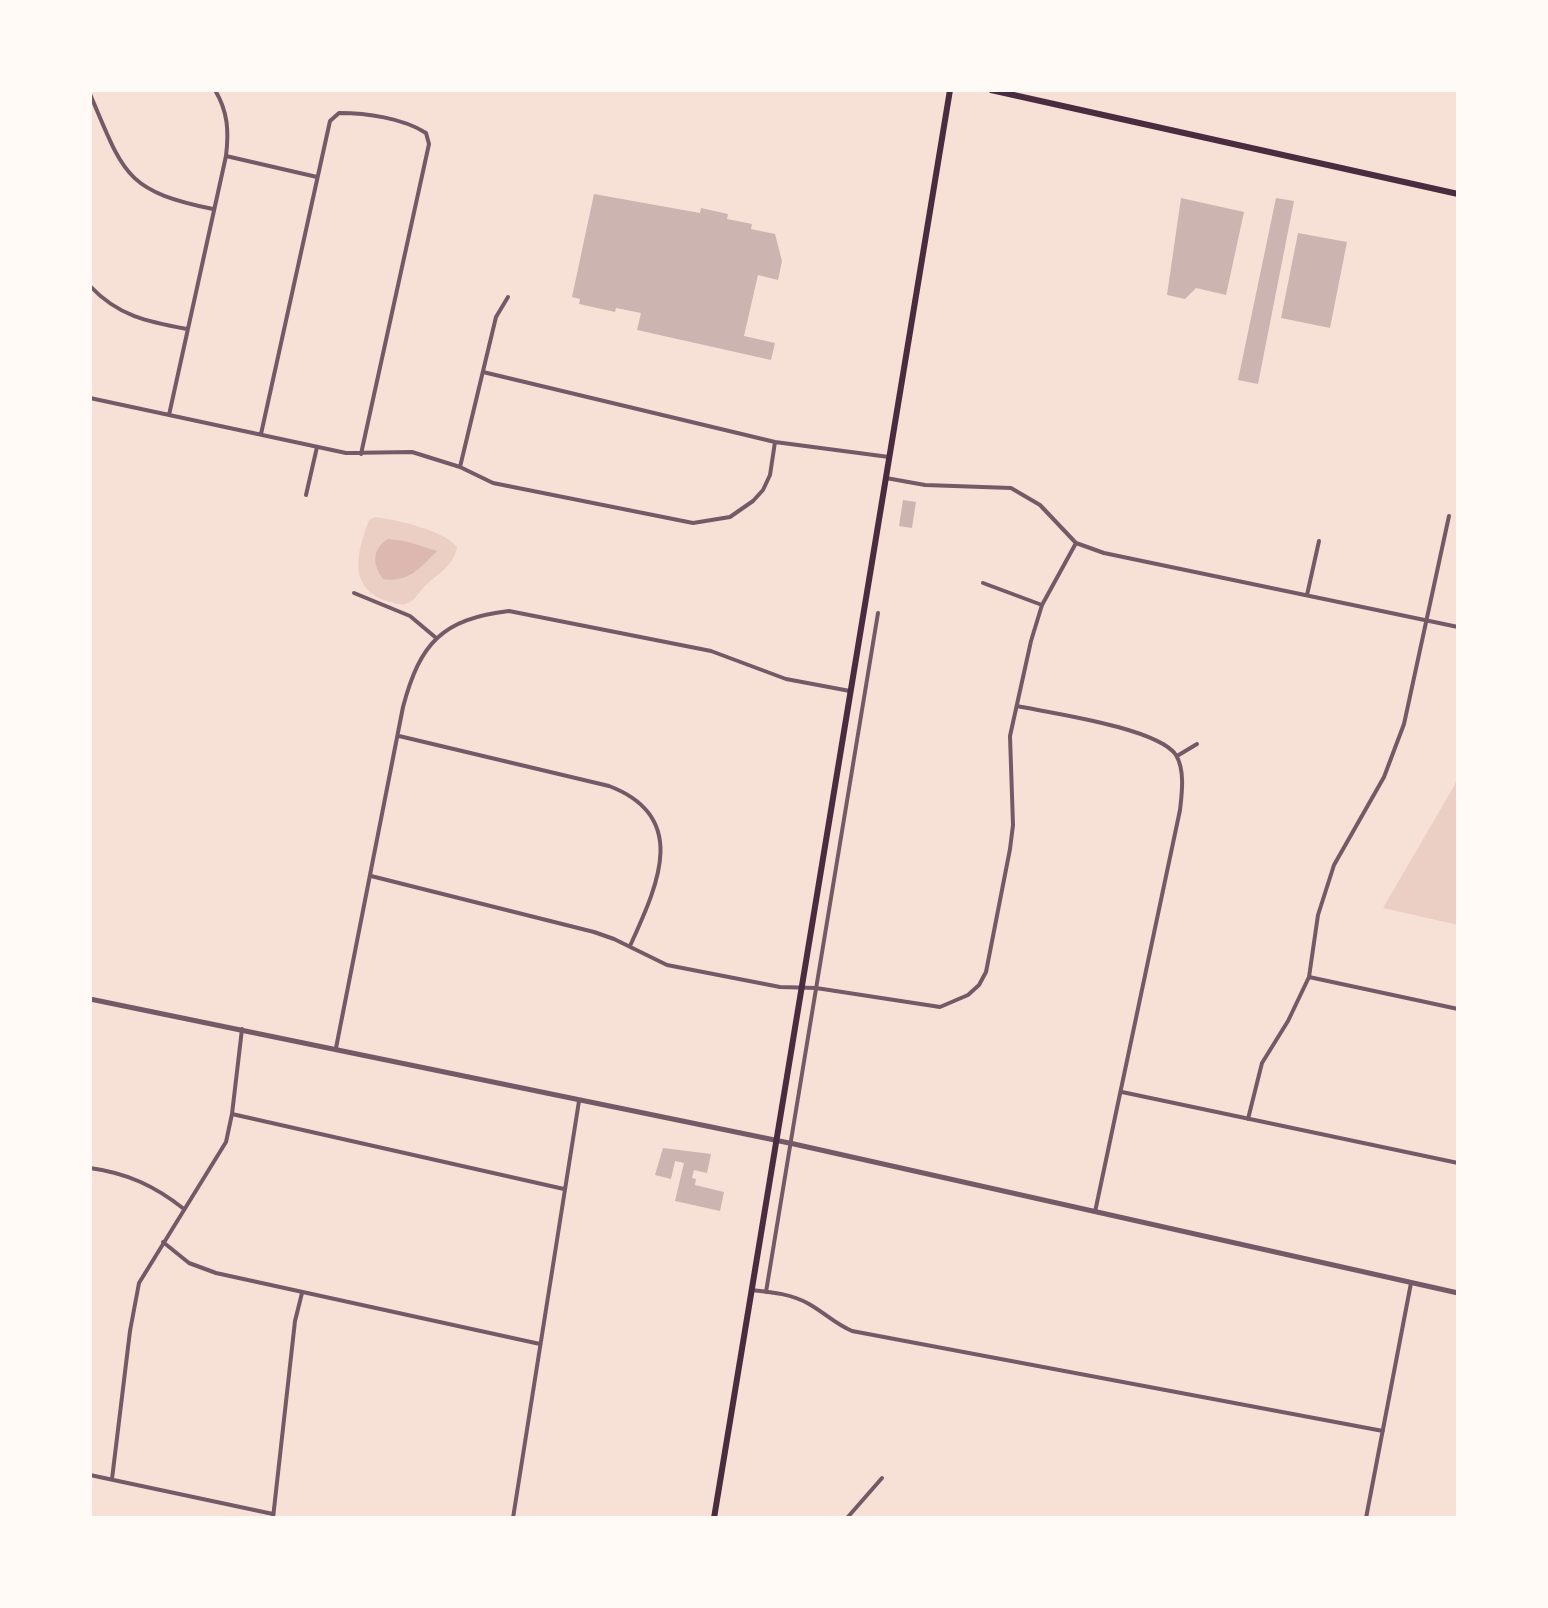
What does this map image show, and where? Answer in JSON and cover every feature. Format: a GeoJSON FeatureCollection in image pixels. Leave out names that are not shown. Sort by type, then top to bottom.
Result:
{"type":"FeatureCollection","features":[{"type":"Feature","properties":{"kind":"main road"},"geometry":{"type":"LineString","coordinates":[[714,1518],[950,90]]}},
{"type":"Feature","properties":{"kind":"main road"},"geometry":{"type":"LineString","coordinates":[[991,90],[1458,194]]}},
{"type":"Feature","properties":{"kind":"street"},"geometry":{"type":"LineString","coordinates":[[168,415],[226,156],[225,108],[215,90]]}},
{"type":"Feature","properties":{"kind":"street"},"geometry":{"type":"LineString","coordinates":[[90,94],[123,166],[136,182],[160,197],[213,210]]}},
{"type":"Feature","properties":{"kind":"street"},"geometry":{"type":"LineString","coordinates":[[261,434],[330,121],[339,112],[376,117],[416,126],[426,133],[428,144],[362,454]]}},
{"type":"Feature","properties":{"kind":"street"},"geometry":{"type":"LineString","coordinates":[[226,156],[317,177]]}},
{"type":"Feature","properties":{"kind":"street"},"geometry":{"type":"LineString","coordinates":[[90,286],[129,316],[187,329]]}},
{"type":"Feature","properties":{"kind":"street"},"geometry":{"type":"LineString","coordinates":[[460,467],[496,317],[508,297]]}},
{"type":"Feature","properties":{"kind":"street"},"geometry":{"type":"LineString","coordinates":[[483,372],[775,442],[890,458]]}},
{"type":"Feature","properties":{"kind":"street"},"geometry":{"type":"LineString","coordinates":[[90,398],[317,448],[362,454],[412,452],[460,467],[493,483],[693,523],[710,522],[742,510],[764,490],[775,442]]}},
{"type":"Feature","properties":{"kind":"street"},"geometry":{"type":"LineString","coordinates":[[306,496],[317,448]]}},
{"type":"Feature","properties":{"kind":"street"},"geometry":{"type":"LineString","coordinates":[[886,478],[925,485],[1010,488],[1040,504],[1076,543],[1104,552],[1458,627]]}},
{"type":"Feature","properties":{"kind":"street"},"geometry":{"type":"LineString","coordinates":[[1248,1119],[1262,1063],[1309,977],[1324,888],[1396,750],[1450,516]]}},
{"type":"Feature","properties":{"kind":"street"},"geometry":{"type":"LineString","coordinates":[[1307,595],[1319,541]]}},
{"type":"Feature","properties":{"kind":"street"},"geometry":{"type":"LineString","coordinates":[[370,876],[594,932],[667,965],[780,987],[816,988],[940,1007],[954,1004],[980,985],[990,955],[1013,824],[1010,736],[1042,605],[1076,543]]}},
{"type":"Feature","properties":{"kind":"street"},"geometry":{"type":"LineString","coordinates":[[984,582],[1042,605]]}},
{"type":"Feature","properties":{"kind":"street"},"geometry":{"type":"LineString","coordinates":[[354,593],[410,616],[435,637]]}},
{"type":"Feature","properties":{"kind":"street"},"geometry":{"type":"LineString","coordinates":[[336,1048],[410,680],[435,637],[458,622],[482,614],[510,612],[710,651],[786,679],[850,690]]}},
{"type":"Feature","properties":{"kind":"street"},"geometry":{"type":"LineString","coordinates":[[766,1292],[878,613]]}},
{"type":"Feature","properties":{"kind":"street"},"geometry":{"type":"LineString","coordinates":[[1017,706],[1153,738],[1177,756],[1182,789],[1180,810],[1095,1212]]}},
{"type":"Feature","properties":{"kind":"street"},"geometry":{"type":"LineString","coordinates":[[398,736],[609,786],[631,794],[646,807],[656,823],[660,841],[658,881],[630,946]]}},
{"type":"Feature","properties":{"kind":"street"},"geometry":{"type":"LineString","coordinates":[[1177,756],[1197,744]]}},
{"type":"Feature","properties":{"kind":"street"},"geometry":{"type":"LineString","coordinates":[[1309,977],[1458,1008]]}},
{"type":"Feature","properties":{"kind":"street"},"geometry":{"type":"LineString","coordinates":[[90,999],[788,1143],[1458,1293]]}},
{"type":"Feature","properties":{"kind":"street"},"geometry":{"type":"LineString","coordinates":[[112,1479],[139,1284],[216,1161],[232,1114],[242,1029]]}},
{"type":"Feature","properties":{"kind":"street"},"geometry":{"type":"LineString","coordinates":[[1122,1092],[1458,1163]]}},
{"type":"Feature","properties":{"kind":"street"},"geometry":{"type":"LineString","coordinates":[[514,1518],[579,1101]]}},
{"type":"Feature","properties":{"kind":"street"},"geometry":{"type":"LineString","coordinates":[[232,1114],[565,1190]]}},
{"type":"Feature","properties":{"kind":"street"},"geometry":{"type":"LineString","coordinates":[[90,1168],[146,1183],[184,1208]]}},
{"type":"Feature","properties":{"kind":"street"},"geometry":{"type":"LineString","coordinates":[[162,1242],[188,1263],[216,1273],[540,1344]]}},
{"type":"Feature","properties":{"kind":"street"},"geometry":{"type":"LineString","coordinates":[[1366,1518],[1412,1283]]}},
{"type":"Feature","properties":{"kind":"street"},"geometry":{"type":"LineString","coordinates":[[752,1290],[792,1296],[852,1331],[1383,1431]]}},
{"type":"Feature","properties":{"kind":"street"},"geometry":{"type":"LineString","coordinates":[[90,1475],[273,1516],[292,1340],[302,1292]]}},
{"type":"Feature","properties":{"kind":"street"},"geometry":{"type":"LineString","coordinates":[[848,1518],[882,1478]]}},
{"type":"Feature","properties":{"kind":"shaded area"},"geometry":{"type":"Polygon","coordinates":[[[375,517],[432,531],[457,548],[445,568],[407,603],[396,604],[374,595],[361,578],[361,544],[369,520],[375,517]]]}},
{"type":"Feature","properties":{"kind":"shaded area"},"geometry":{"type":"Polygon","coordinates":[[[388,539],[437,551],[407,576],[383,579],[375,557],[388,539]]]}},
{"type":"Feature","properties":{"kind":"shaded area"},"geometry":{"type":"Polygon","coordinates":[[[1458,776],[1458,925],[1383,908],[1454,786],[1458,776]]]}},
{"type":"Feature","properties":{"kind":"building"},"geometry":{"type":"Polygon","coordinates":[[[594,194],[700,213],[701,208],[728,214],[727,219],[775,234],[782,261],[778,280],[758,275],[744,336],[775,343],[771,360],[637,330],[641,313],[579,304],[580,299],[572,297],[594,194]]]}},
{"type":"Feature","properties":{"kind":"building"},"geometry":{"type":"Polygon","coordinates":[[[1181,198],[1244,212],[1226,295],[1196,288],[1185,299],[1167,295],[1181,198]]]}},
{"type":"Feature","properties":{"kind":"building"},"geometry":{"type":"Polygon","coordinates":[[[1276,198],[1294,201],[1258,384],[1238,380],[1276,198]]]}},
{"type":"Feature","properties":{"kind":"building"},"geometry":{"type":"Polygon","coordinates":[[[1298,233],[1347,242],[1330,328],[1281,318],[1298,233]]]}},
{"type":"Feature","properties":{"kind":"building"},"geometry":{"type":"Polygon","coordinates":[[[903,500],[916,502],[912,528],[899,526],[903,500]]]}},
{"type":"Feature","properties":{"kind":"building"},"geometry":{"type":"Polygon","coordinates":[[[663,1148],[711,1154],[707,1173],[694,1170],[692,1178],[696,1179],[695,1185],[724,1192],[720,1211],[675,1201],[684,1163],[675,1161],[671,1179],[655,1175],[663,1148]]]}}]}
